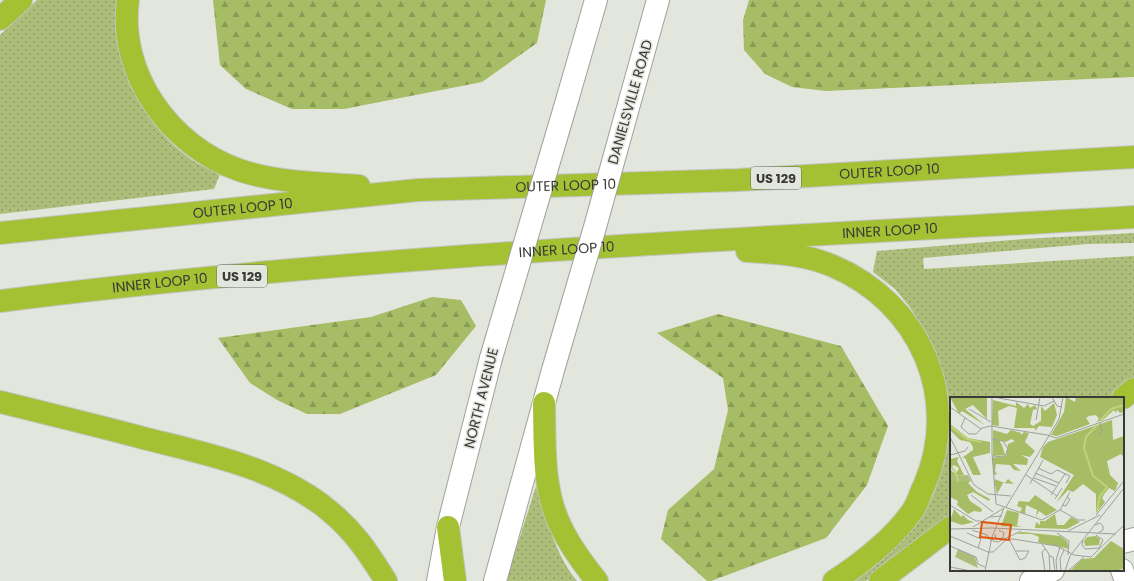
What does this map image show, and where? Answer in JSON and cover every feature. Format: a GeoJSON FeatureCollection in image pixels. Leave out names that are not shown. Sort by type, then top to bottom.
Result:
{"type":"FeatureCollection","features":[{"type":"Feature","properties":{"kind":"highway"},"geometry":{"type":"LineString","coordinates":[[0,19],[21,0]]}},
{"type":"Feature","properties":{"kind":"highway"},"geometry":{"type":"LineString","coordinates":[[128,0],[128,38],[131,57],[140,80],[152,103],[170,124],[191,144],[217,161],[240,170],[273,178],[418,190]]}},
{"type":"Feature","properties":{"kind":"highway","name":"OUTER LOOP 10"},"geometry":{"type":"LineString","coordinates":[[0,233],[418,190],[738,180],[1134,157]]}},
{"type":"Feature","properties":{"kind":"highway","name":"INNER LOOP 10"},"geometry":{"type":"LineString","coordinates":[[0,300],[309,269],[666,244],[1134,217]]}},
{"type":"Feature","properties":{"kind":"highway"},"geometry":{"type":"LineString","coordinates":[[666,244],[798,255],[833,266],[866,283],[892,304],[912,330],[928,362],[938,398],[938,438],[930,470],[913,510],[888,538],[847,573],[834,581]]}},
{"type":"Feature","properties":{"kind":"highway"},"geometry":{"type":"LineString","coordinates":[[1123,397],[1134,389]]}},
{"type":"Feature","properties":{"kind":"highway"},"geometry":{"type":"LineString","coordinates":[[0,402],[204,453],[271,476],[320,504],[341,521],[363,544],[386,581]]}},
{"type":"Feature","properties":{"kind":"highway"},"geometry":{"type":"LineString","coordinates":[[544,403],[544,448],[549,490],[561,527],[597,581]]}},
{"type":"Feature","properties":{"kind":"highway"},"geometry":{"type":"LineString","coordinates":[[448,527],[455,581]]}},
{"type":"Feature","properties":{"kind":"highway"},"geometry":{"type":"LineString","coordinates":[[880,581],[950,528]]}},
{"type":"Feature","properties":{"kind":"main road","name":"NORTH AVENUE"},"geometry":{"type":"LineString","coordinates":[[438,581],[448,527],[491,358],[596,0]]}},
{"type":"Feature","properties":{"kind":"main road","name":"DANIELSVILLE ROAD"},"geometry":{"type":"LineString","coordinates":[[544,403],[658,0]]}},
{"type":"Feature","properties":{"kind":"main road"},"geometry":{"type":"LineString","coordinates":[[495,581],[544,403]]}},
{"type":"Feature","properties":{"kind":"main road"},"geometry":{"type":"LineString","coordinates":[[1124,542],[1134,539]]}},
{"type":"Feature","properties":{"kind":"main road"},"geometry":{"type":"LineString","coordinates":[[1031,581],[1051,571]]}},
{"type":"Feature","properties":{"kind":"main road"},"geometry":{"type":"LineString","coordinates":[[1122,571],[1126,581]]}},
{"type":"Feature","properties":{"kind":"green space"},"geometry":{"type":"Polygon","coordinates":[[[37,0],[117,0],[116,22],[118,45],[132,88],[156,126],[171,142],[192,160],[220,174],[214,189],[0,214],[0,35],[37,0]]]}},
{"type":"Feature","properties":{"kind":"green space"},"geometry":{"type":"Polygon","coordinates":[[[213,0],[546,0],[537,43],[482,82],[344,109],[292,109],[246,89],[220,65],[213,0]]]}},
{"type":"Feature","properties":{"kind":"green space"},"geometry":{"type":"Polygon","coordinates":[[[749,0],[1134,0],[1134,77],[826,91],[792,87],[765,74],[744,50],[743,20],[749,0]]]}},
{"type":"Feature","properties":{"kind":"green space"},"geometry":{"type":"Polygon","coordinates":[[[1134,233],[1134,243],[1088,244],[923,258],[924,269],[1134,256],[1134,380],[1111,397],[950,397],[950,517],[866,581],[848,581],[920,515],[934,494],[944,460],[947,429],[933,348],[921,324],[909,306],[895,289],[873,272],[877,251],[1024,239],[1134,233]]]}},
{"type":"Feature","properties":{"kind":"green space"},"geometry":{"type":"Polygon","coordinates":[[[432,297],[461,300],[476,326],[436,375],[340,414],[307,414],[277,400],[250,383],[218,338],[371,317],[432,297]]]}},
{"type":"Feature","properties":{"kind":"green space"},"geometry":{"type":"Polygon","coordinates":[[[718,314],[841,346],[888,426],[867,485],[826,538],[711,581],[707,581],[661,539],[668,510],[714,469],[728,410],[723,378],[657,333],[718,314]]]}},
{"type":"Feature","properties":{"kind":"green space"},"geometry":{"type":"Polygon","coordinates":[[[537,483],[556,546],[569,570],[577,581],[506,581],[537,483]]]}}]}
